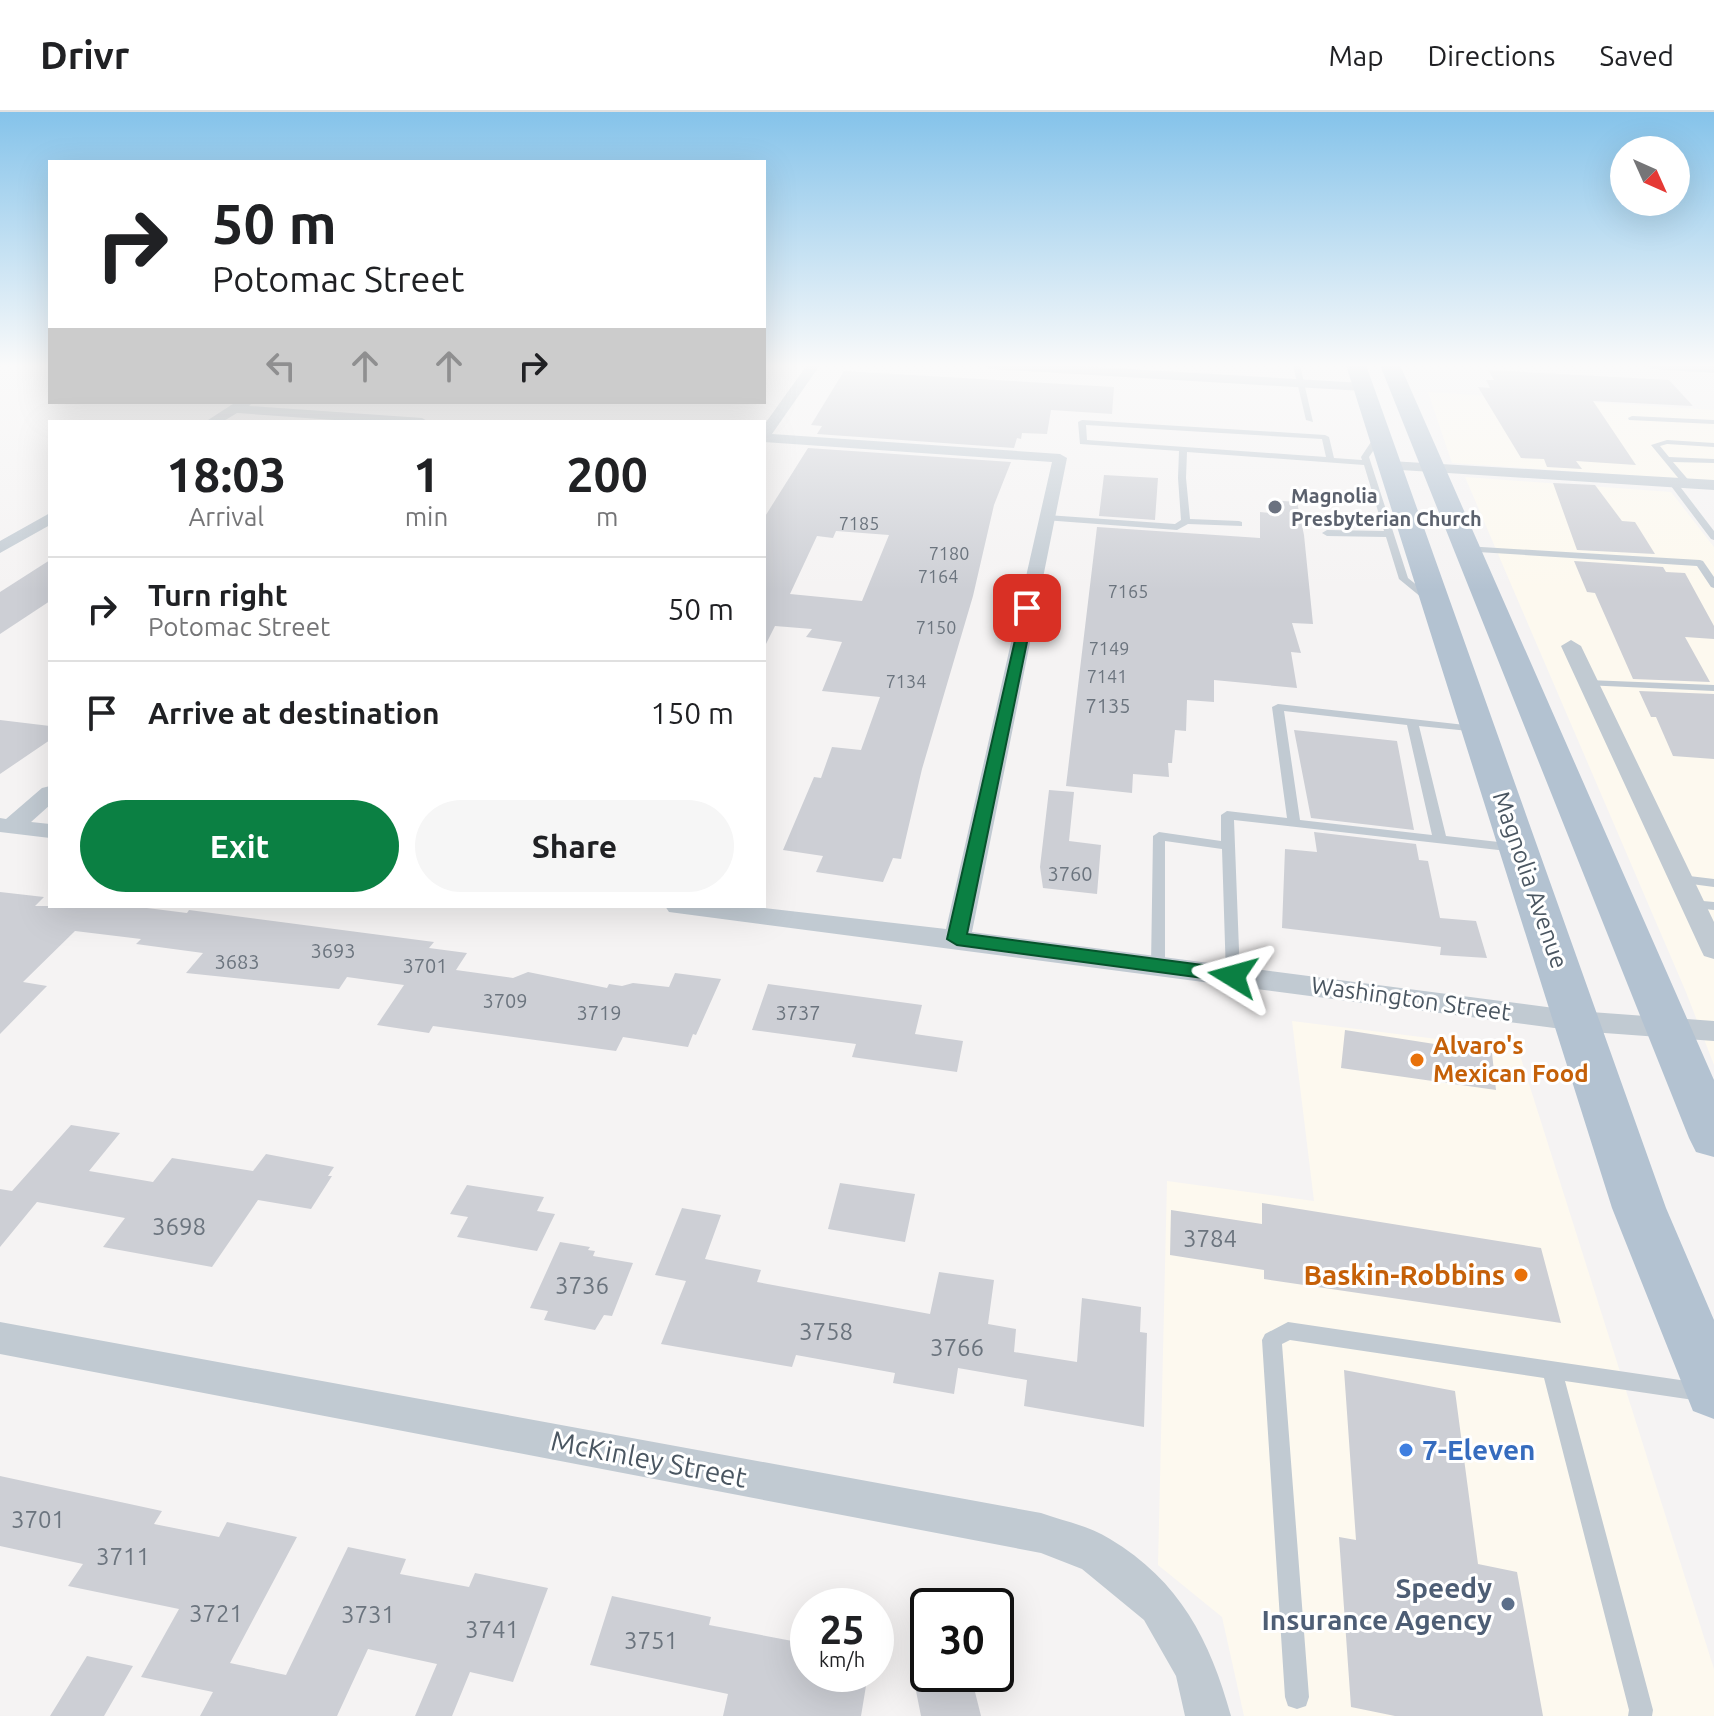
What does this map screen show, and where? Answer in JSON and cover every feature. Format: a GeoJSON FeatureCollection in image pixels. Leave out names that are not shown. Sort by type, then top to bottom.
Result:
{"type":"FeatureCollection","features":[{"type":"Feature","properties":{"kind":"main road","name":"Magnolia Avenue"},"geometry":{"type":"LineString","coordinates":[[1375,440],[1438,607],[1639,1208],[1714,1393]]}},
{"type":"Feature","properties":{"kind":"main road"},"geometry":{"type":"LineString","coordinates":[[1420,440],[1465,549],[1692,1030],[1714,1138]]}},
{"type":"Feature","properties":{"kind":"street"},"geometry":{"type":"LineString","coordinates":[[804,440],[1060,458],[957,939]]}},
{"type":"Feature","properties":{"kind":"street"},"geometry":{"type":"LineString","coordinates":[[1379,455],[1431,467],[1714,485]]}},
{"type":"Feature","properties":{"kind":"street"},"geometry":{"type":"LineString","coordinates":[[0,548],[48,519]]}},
{"type":"Feature","properties":{"kind":"street"},"geometry":{"type":"LineString","coordinates":[[1571,646],[1681,879],[1703,905],[1714,950]]}},
{"type":"Feature","properties":{"kind":"street"},"geometry":{"type":"LineString","coordinates":[[5,826],[48,794]]}},
{"type":"Feature","properties":{"kind":"street"},"geometry":{"type":"LineString","coordinates":[[5,826],[48,831]]}},
{"type":"Feature","properties":{"kind":"street","name":"Washington Street"},"geometry":{"type":"LineString","coordinates":[[695,908],[957,939],[1577,1021],[1692,1030]]}},
{"type":"Feature","properties":{"kind":"street","name":"McKinley Street"},"geometry":{"type":"LineString","coordinates":[[0,1338],[1041,1533],[1095,1553],[1159,1605],[1196,1669],[1208,1716]]}},
{"type":"Feature","properties":{"kind":"lane"},"geometry":{"type":"LineString","coordinates":[[1083,440],[1331,460],[1379,455],[1390,534],[1404,579],[1438,607]]}},
{"type":"Feature","properties":{"kind":"lane"},"geometry":{"type":"LineString","coordinates":[[1326,440],[1331,460]]}},
{"type":"Feature","properties":{"kind":"lane"},"geometry":{"type":"LineString","coordinates":[[1714,445],[1667,442],[1655,445],[1714,537]]}},
{"type":"Feature","properties":{"kind":"lane"},"geometry":{"type":"LineString","coordinates":[[1183,449],[1186,521]]}},
{"type":"Feature","properties":{"kind":"lane"},"geometry":{"type":"LineString","coordinates":[[1666,459],[1714,461]]}},
{"type":"Feature","properties":{"kind":"lane"},"geometry":{"type":"LineString","coordinates":[[1047,518],[1177,527],[1186,521],[1239,524]]}},
{"type":"Feature","properties":{"kind":"lane"},"geometry":{"type":"LineString","coordinates":[[1327,533],[1390,534]]}},
{"type":"Feature","properties":{"kind":"lane"},"geometry":{"type":"LineString","coordinates":[[1465,549],[1700,563],[1714,585]]}},
{"type":"Feature","properties":{"kind":"lane"},"geometry":{"type":"LineString","coordinates":[[1588,683],[1714,688]]}},
{"type":"Feature","properties":{"kind":"lane"},"geometry":{"type":"LineString","coordinates":[[1294,823],[1278,707],[1479,729]]}},
{"type":"Feature","properties":{"kind":"lane"},"geometry":{"type":"LineString","coordinates":[[1412,722],[1440,839]]}},
{"type":"Feature","properties":{"kind":"lane"},"geometry":{"type":"LineString","coordinates":[[1233,976],[1227,815],[1519,848]]}},
{"type":"Feature","properties":{"kind":"lane"},"geometry":{"type":"LineString","coordinates":[[1158,966],[1159,836],[1229,846]]}},
{"type":"Feature","properties":{"kind":"lane"},"geometry":{"type":"LineString","coordinates":[[1681,879],[1714,883]]}},
{"type":"Feature","properties":{"kind":"lane"},"geometry":{"type":"LineString","coordinates":[[1297,1697],[1272,1340],[1288,1331],[1714,1393]]}},
{"type":"Feature","properties":{"kind":"lane"},"geometry":{"type":"LineString","coordinates":[[1552,1370],[1641,1710],[1640,1716]]}},
{"type":"Feature","properties":{"kind":"shaded area"},"geometry":{"type":"Polygon","coordinates":[[[1444,440],[1714,440],[1714,481],[1452,463],[1444,440]]]}},
{"type":"Feature","properties":{"kind":"shaded area"},"geometry":{"type":"Polygon","coordinates":[[[1465,477],[1671,492],[1714,547],[1714,1065],[1686,992],[1465,477]]]}},
{"type":"Feature","properties":{"kind":"shaded area"},"geometry":{"type":"Polygon","coordinates":[[[1292,1021],[1518,1049],[1714,1669],[1714,1716],[1244,1716],[1222,1617],[1158,1565],[1167,1181],[1314,1201],[1292,1021]]]}},
{"type":"Feature","properties":{"kind":"building"},"geometry":{"type":"Polygon","coordinates":[[[899,440],[1016,440],[1014,448],[899,440]]]}},
{"type":"Feature","properties":{"kind":"building"},"geometry":{"type":"Polygon","coordinates":[[[1510,440],[1619,440],[1636,465],[1576,461],[1582,469],[1547,467],[1544,459],[1521,458],[1510,440]]]}},
{"type":"Feature","properties":{"kind":"building"},"geometry":{"type":"Polygon","coordinates":[[[808,448],[1011,462],[994,505],[973,596],[922,769],[901,859],[893,858],[883,882],[816,872],[823,856],[783,850],[814,777],[821,778],[832,747],[861,750],[880,697],[822,691],[842,642],[806,637],[812,629],[775,626],[766,644],[766,515],[808,448]],[[836,531],[833,538],[817,536],[790,594],[862,601],[889,535],[836,531]]]}},
{"type":"Feature","properties":{"kind":"building"},"geometry":{"type":"Polygon","coordinates":[[[1104,475],[1158,478],[1155,520],[1099,516],[1104,475]]]}},
{"type":"Feature","properties":{"kind":"building"},"geometry":{"type":"Polygon","coordinates":[[[1553,483],[1595,485],[1622,521],[1635,522],[1655,554],[1577,550],[1553,483]]]}},
{"type":"Feature","properties":{"kind":"building"},"geometry":{"type":"Polygon","coordinates":[[[1269,500],[1297,502],[1304,535],[1313,624],[1292,623],[1301,653],[1291,652],[1297,688],[1214,680],[1214,702],[1187,700],[1186,731],[1175,730],[1172,763],[1168,763],[1169,777],[1133,774],[1132,793],[1066,786],[1097,527],[1260,538],[1260,512],[1270,513],[1269,500]]]}},
{"type":"Feature","properties":{"kind":"building"},"geometry":{"type":"Polygon","coordinates":[[[48,561],[48,602],[0,634],[0,592],[48,561]]]}},
{"type":"Feature","properties":{"kind":"building"},"geometry":{"type":"Polygon","coordinates":[[[1574,561],[1663,567],[1666,572],[1685,573],[1714,626],[1714,639],[1685,637],[1710,682],[1633,679],[1595,593],[1587,592],[1574,561]]]}},
{"type":"Feature","properties":{"kind":"building"},"geometry":{"type":"Polygon","coordinates":[[[1639,691],[1714,694],[1714,759],[1673,756],[1656,717],[1651,717],[1639,691]]]}},
{"type":"Feature","properties":{"kind":"building"},"geometry":{"type":"Polygon","coordinates":[[[0,720],[48,726],[48,741],[0,774],[0,720]]]}},
{"type":"Feature","properties":{"kind":"building"},"geometry":{"type":"Polygon","coordinates":[[[1294,730],[1397,741],[1414,830],[1311,818],[1294,730]]]}},
{"type":"Feature","properties":{"kind":"building"},"geometry":{"type":"Polygon","coordinates":[[[1049,790],[1074,792],[1069,841],[1101,845],[1097,894],[1043,888],[1040,867],[1049,790]]]}},
{"type":"Feature","properties":{"kind":"building"},"geometry":{"type":"Polygon","coordinates":[[[1314,832],[1416,844],[1419,860],[1428,861],[1440,918],[1476,921],[1487,958],[1440,955],[1441,947],[1282,928],[1285,849],[1317,852],[1314,832]]]}},
{"type":"Feature","properties":{"kind":"building"},"geometry":{"type":"Polygon","coordinates":[[[0,892],[44,897],[35,906],[48,908],[147,908],[187,913],[189,910],[434,942],[429,948],[467,953],[456,970],[513,978],[528,972],[607,988],[609,984],[622,986],[633,983],[669,987],[675,973],[721,979],[688,1047],[623,1037],[616,1051],[433,1026],[429,1033],[377,1025],[404,985],[347,977],[339,989],[186,973],[203,953],[136,944],[141,939],[75,931],[23,982],[47,986],[0,1034],[0,892]]]}},
{"type":"Feature","properties":{"kind":"building"},"geometry":{"type":"Polygon","coordinates":[[[768,984],[922,1005],[915,1034],[963,1041],[957,1072],[852,1057],[856,1044],[752,1030],[768,984]]]}},
{"type":"Feature","properties":{"kind":"building","name":"Alvaro's Mexican Food"},"geometry":{"type":"Polygon","coordinates":[[[1345,1030],[1492,1053],[1496,1090],[1341,1068],[1345,1030]]]}},
{"type":"Feature","properties":{"kind":"building"},"geometry":{"type":"Polygon","coordinates":[[[71,1125],[120,1133],[89,1171],[153,1182],[172,1158],[253,1171],[266,1154],[334,1167],[328,1176],[332,1176],[311,1209],[258,1200],[212,1267],[103,1247],[125,1218],[37,1202],[0,1247],[0,1189],[12,1191],[71,1125]]]}},
{"type":"Feature","properties":{"kind":"building"},"geometry":{"type":"Polygon","coordinates":[[[840,1183],[915,1194],[905,1242],[828,1229],[840,1183]]]}},
{"type":"Feature","properties":{"kind":"building"},"geometry":{"type":"Polygon","coordinates":[[[467,1185],[544,1197],[537,1211],[555,1214],[537,1251],[457,1237],[468,1217],[450,1214],[467,1185]]]}},
{"type":"Feature","properties":{"kind":"building"},"geometry":{"type":"Polygon","coordinates":[[[1262,1203],[1541,1248],[1561,1323],[1264,1279],[1264,1270],[1170,1255],[1171,1210],[1262,1224],[1262,1203]]]}},
{"type":"Feature","properties":{"kind":"building"},"geometry":{"type":"Polygon","coordinates":[[[682,1208],[721,1215],[705,1259],[761,1270],[757,1282],[930,1314],[939,1272],[994,1280],[988,1324],[1016,1329],[1014,1352],[1077,1362],[1082,1298],[1141,1307],[1140,1332],[1147,1333],[1144,1427],[1024,1406],[1027,1380],[958,1368],[954,1394],[893,1383],[895,1373],[796,1355],[792,1367],[661,1344],[686,1281],[655,1275],[682,1208]]]}},
{"type":"Feature","properties":{"kind":"building"},"geometry":{"type":"Polygon","coordinates":[[[560,1242],[590,1247],[588,1250],[595,1251],[593,1256],[633,1263],[612,1316],[604,1315],[595,1330],[544,1320],[548,1311],[530,1308],[560,1242]]]}},
{"type":"Feature","properties":{"kind":"building"},"geometry":{"type":"Polygon","coordinates":[[[1344,1370],[1455,1391],[1478,1564],[1517,1572],[1543,1716],[1395,1716],[1351,1707],[1339,1537],[1356,1540],[1344,1370]]]}},
{"type":"Feature","properties":{"kind":"building"},"geometry":{"type":"Polygon","coordinates":[[[0,1476],[162,1511],[154,1524],[219,1537],[227,1522],[297,1537],[230,1663],[286,1675],[348,1547],[406,1559],[400,1574],[469,1587],[475,1573],[548,1588],[513,1682],[470,1672],[452,1716],[415,1716],[437,1664],[368,1649],[337,1716],[200,1716],[213,1692],[141,1677],[179,1609],[68,1586],[83,1564],[0,1546],[0,1476]]]}},
{"type":"Feature","properties":{"kind":"building"},"geometry":{"type":"Polygon","coordinates":[[[612,1596],[711,1617],[709,1625],[790,1641],[790,1692],[865,1692],[861,1716],[723,1716],[728,1694],[590,1665],[612,1596]]]}},
{"type":"Feature","properties":{"kind":"building"},"geometry":{"type":"Polygon","coordinates":[[[87,1656],[133,1666],[104,1716],[50,1716],[87,1656]]]}},
{"type":"Feature","properties":{"kind":"building"},"geometry":{"type":"Polygon","coordinates":[[[916,1692],[975,1692],[981,1716],[921,1716],[916,1692]]]}},
{"type":"Feature","properties":{"kind":"place","name":"Magnolia Presbyterian Church"},"geometry":{"type":"Point","coordinates":[1275,507]}},
{"type":"Feature","properties":{"kind":"place","name":"Alvaro's Mexican Food"},"geometry":{"type":"Point","coordinates":[1417,1060]}},
{"type":"Feature","properties":{"kind":"place","name":"Baskin-Robbins"},"geometry":{"type":"Point","coordinates":[1521,1275]}},
{"type":"Feature","properties":{"kind":"place","name":"7-Eleven"},"geometry":{"type":"Point","coordinates":[1406,1450]}},
{"type":"Feature","properties":{"kind":"place","name":"Speedy Insurance Agency"},"geometry":{"type":"Point","coordinates":[1508,1604]}},
{"type":"Feature","properties":{"kind":"route"},"geometry":{"type":"LineString","coordinates":[[1027,608],[957,939],[1233,976]]}}]}
